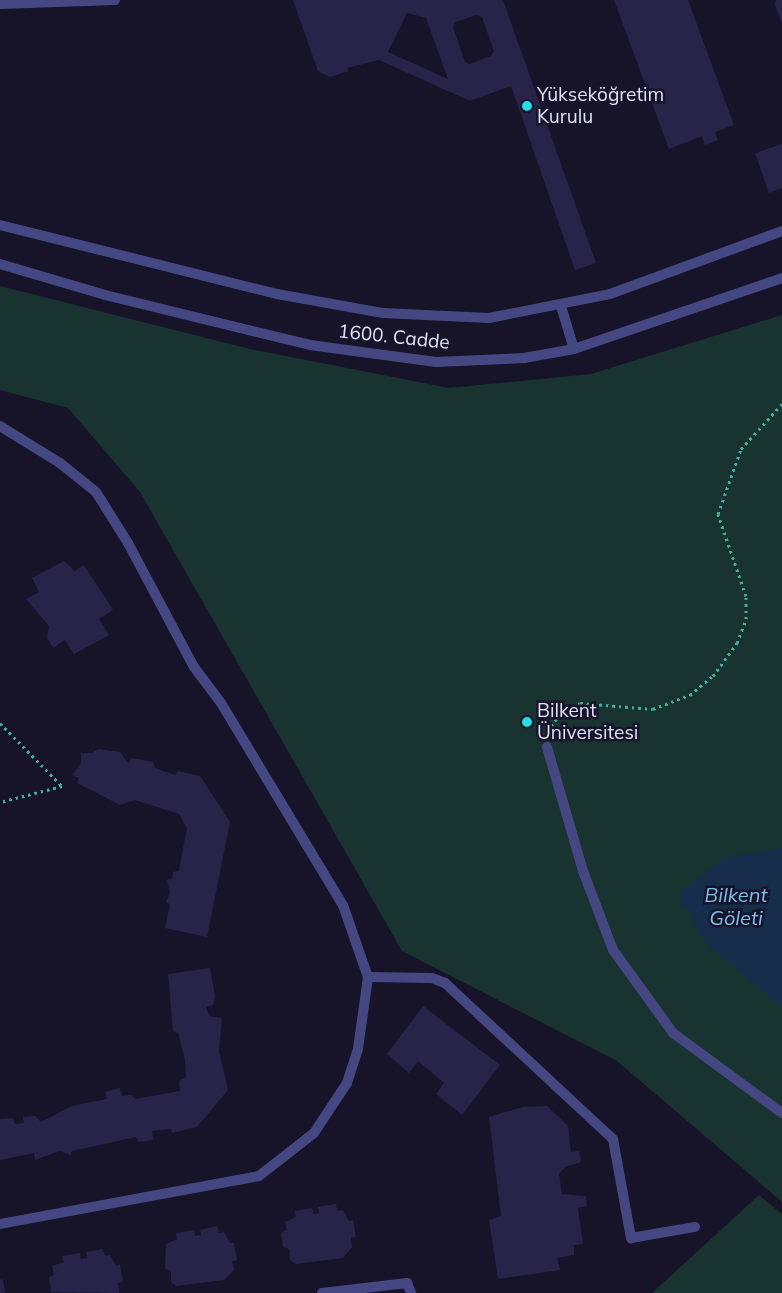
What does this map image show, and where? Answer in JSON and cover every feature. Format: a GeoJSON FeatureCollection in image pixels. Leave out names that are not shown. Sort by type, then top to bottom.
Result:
{"type":"FeatureCollection","features":[{"type":"Feature","properties":{"kind":"street"},"geometry":{"type":"LineString","coordinates":[[0,4],[115,0]]}},
{"type":"Feature","properties":{"kind":"street","name":"1600. Cadde"},"geometry":{"type":"LineString","coordinates":[[0,225],[268,292],[383,312],[489,318],[561,306],[610,294],[782,231]]}},
{"type":"Feature","properties":{"kind":"street","name":"1600. Cadde"},"geometry":{"type":"LineString","coordinates":[[0,264],[160,309],[310,345],[436,362],[524,358],[574,349],[782,278]]}},
{"type":"Feature","properties":{"kind":"street"},"geometry":{"type":"LineString","coordinates":[[561,306],[574,349]]}},
{"type":"Feature","properties":{"kind":"street"},"geometry":{"type":"LineString","coordinates":[[0,426],[60,463],[96,492],[128,543],[194,667],[221,703],[344,905],[368,977],[358,1048],[347,1083],[314,1133],[259,1176],[0,1224]]}},
{"type":"Feature","properties":{"kind":"street"},"geometry":{"type":"LineString","coordinates":[[547,747],[583,871],[618,957],[673,1033],[782,1113]]}},
{"type":"Feature","properties":{"kind":"street"},"geometry":{"type":"LineString","coordinates":[[368,977],[432,978],[445,983],[613,1139],[631,1238],[695,1227]]}},
{"type":"Feature","properties":{"kind":"street"},"geometry":{"type":"LineString","coordinates":[[322,1293],[407,1283],[411,1293]]}},
{"type":"Feature","properties":{"kind":"path"},"geometry":{"type":"LineString","coordinates":[[547,747],[546,732],[561,713],[580,704],[653,709],[690,695],[713,676],[737,643],[746,619],[746,596],[718,514],[741,449],[782,404]]}},
{"type":"Feature","properties":{"kind":"path"},"geometry":{"type":"LineString","coordinates":[[0,723],[62,786],[0,802]]}},
{"type":"Feature","properties":{"kind":"green space","name":"Bilkent Üniversitesi"},"geometry":{"type":"Polygon","coordinates":[[[0,286],[250,349],[449,388],[591,374],[782,315],[782,1202],[617,1061],[402,951],[140,492],[68,408],[0,390],[0,286]]]}},
{"type":"Feature","properties":{"kind":"green space"},"geometry":{"type":"Polygon","coordinates":[[[759,1195],[782,1214],[782,1293],[652,1293],[759,1195]]]}},
{"type":"Feature","properties":{"kind":"water","name":"Bilkent Göleti"},"geometry":{"type":"Polygon","coordinates":[[[782,848],[782,1007],[708,945],[694,924],[690,911],[681,906],[679,893],[724,858],[782,848]]]}},
{"type":"Feature","properties":{"kind":"building"},"geometry":{"type":"Polygon","coordinates":[[[293,0],[503,0],[596,263],[575,270],[511,86],[470,101],[379,60],[347,68],[349,71],[330,77],[318,71],[293,0]],[[407,13],[388,52],[448,79],[426,18],[407,13]],[[477,15],[455,22],[453,27],[465,62],[469,64],[491,56],[494,51],[482,17],[477,15]]]}},
{"type":"Feature","properties":{"kind":"building"},"geometry":{"type":"Polygon","coordinates":[[[614,0],[688,0],[734,125],[715,132],[718,140],[705,145],[702,136],[669,149],[614,0]]]}},
{"type":"Feature","properties":{"kind":"building"},"geometry":{"type":"Polygon","coordinates":[[[776,0],[782,0],[782,23],[775,5],[776,0]]]}},
{"type":"Feature","properties":{"kind":"building"},"geometry":{"type":"Polygon","coordinates":[[[782,144],[782,188],[769,193],[755,153],[782,144]]]}},
{"type":"Feature","properties":{"kind":"building"},"geometry":{"type":"Polygon","coordinates":[[[64,561],[75,571],[84,565],[113,610],[99,619],[109,635],[74,654],[65,640],[53,648],[47,638],[49,626],[26,599],[39,592],[32,578],[64,561]]]}},
{"type":"Feature","properties":{"kind":"building"},"geometry":{"type":"Polygon","coordinates":[[[98,749],[120,752],[129,764],[131,758],[153,762],[155,768],[175,775],[178,771],[200,776],[230,822],[207,937],[165,928],[170,905],[166,902],[170,893],[167,880],[172,879],[173,872],[179,871],[187,828],[179,814],[135,800],[120,805],[77,783],[79,778],[72,775],[81,763],[81,753],[92,753],[98,749]]]}},
{"type":"Feature","properties":{"kind":"building"},"geometry":{"type":"Polygon","coordinates":[[[210,968],[215,996],[213,1005],[206,1007],[209,1016],[222,1018],[219,1051],[228,1090],[197,1127],[172,1133],[171,1129],[152,1131],[153,1140],[139,1142],[136,1137],[72,1151],[70,1155],[60,1151],[35,1160],[34,1153],[0,1160],[0,1119],[13,1118],[15,1124],[24,1123],[23,1117],[35,1116],[41,1122],[72,1106],[107,1099],[105,1092],[120,1088],[122,1096],[131,1095],[135,1099],[180,1091],[179,1081],[186,1077],[185,1060],[178,1033],[173,1031],[168,974],[210,968]]]}},
{"type":"Feature","properties":{"kind":"building"},"geometry":{"type":"Polygon","coordinates":[[[423,1006],[500,1065],[462,1115],[436,1094],[444,1083],[418,1061],[409,1073],[387,1054],[423,1006]]]}},
{"type":"Feature","properties":{"kind":"building"},"geometry":{"type":"Polygon","coordinates":[[[547,1106],[568,1126],[571,1152],[579,1151],[581,1162],[565,1167],[559,1174],[562,1194],[586,1196],[587,1206],[578,1208],[583,1244],[574,1245],[574,1255],[557,1258],[560,1270],[498,1279],[489,1220],[501,1216],[489,1117],[523,1107],[547,1106]]]}},
{"type":"Feature","properties":{"kind":"building"},"geometry":{"type":"Polygon","coordinates":[[[336,1204],[337,1211],[343,1210],[349,1221],[353,1220],[356,1237],[351,1238],[352,1247],[343,1258],[295,1264],[290,1260],[289,1249],[283,1247],[281,1233],[287,1230],[285,1222],[296,1217],[295,1211],[312,1208],[314,1214],[319,1213],[318,1207],[336,1204]]]}},
{"type":"Feature","properties":{"kind":"building"},"geometry":{"type":"Polygon","coordinates":[[[217,1226],[219,1233],[224,1232],[230,1243],[234,1243],[237,1260],[232,1261],[234,1270],[224,1280],[176,1286],[171,1282],[171,1271],[165,1269],[166,1244],[177,1239],[176,1233],[194,1230],[195,1236],[201,1235],[200,1230],[217,1226]]]}},
{"type":"Feature","properties":{"kind":"building"},"geometry":{"type":"Polygon","coordinates":[[[103,1249],[105,1256],[110,1255],[116,1266],[120,1265],[123,1282],[118,1283],[119,1293],[51,1292],[49,1277],[54,1275],[52,1266],[64,1262],[62,1256],[80,1253],[81,1259],[87,1258],[86,1252],[103,1249]]]}},
{"type":"Feature","properties":{"kind":"building"},"geometry":{"type":"Polygon","coordinates":[[[3,1279],[5,1293],[0,1293],[0,1280],[3,1279]]]}},
{"type":"Feature","properties":{"kind":"place","name":"Yükseköğretim Kurulu"},"geometry":{"type":"Point","coordinates":[527,106]}},
{"type":"Feature","properties":{"kind":"place","name":"Bilkent Üniversitesi"},"geometry":{"type":"Point","coordinates":[527,722]}}]}
